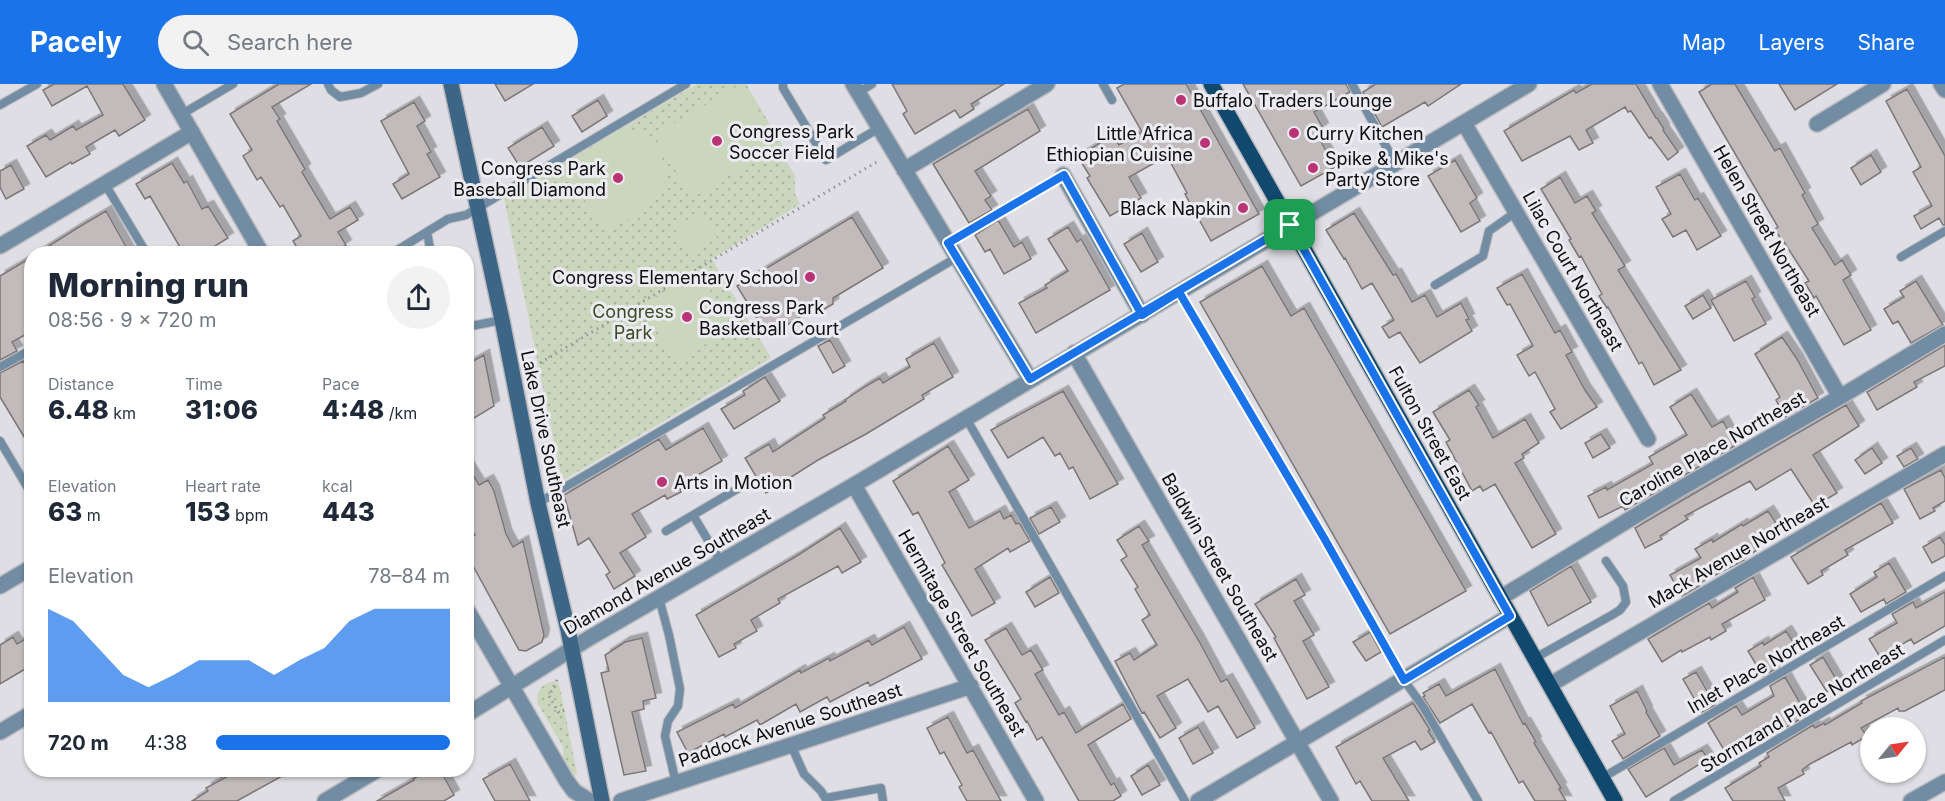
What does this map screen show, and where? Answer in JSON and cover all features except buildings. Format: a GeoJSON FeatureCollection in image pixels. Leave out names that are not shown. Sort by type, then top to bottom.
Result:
{"type":"FeatureCollection","features":[{"type":"Feature","properties":{"kind":"main road","name":"Lake Drive Southeast"},"geometry":{"type":"LineString","coordinates":[[451,84],[602,801]]}},
{"type":"Feature","properties":{"kind":"main road","name":"Fulton Street East"},"geometry":{"type":"LineString","coordinates":[[1211,84],[1615,801]]}},
{"type":"Feature","properties":{"kind":"street"},"geometry":{"type":"LineString","coordinates":[[164,84],[257,246]]}},
{"type":"Feature","properties":{"kind":"street"},"geometry":{"type":"LineString","coordinates":[[904,170],[1047,84]]}},
{"type":"Feature","properties":{"kind":"street","name":"Diamond Avenue Southeast"},"geometry":{"type":"LineString","coordinates":[[474,710],[571,650],[1142,315],[1529,84]]}},
{"type":"Feature","properties":{"kind":"street","name":"Helen Street Northeast"},"geometry":{"type":"LineString","coordinates":[[1660,84],[1840,397]]}},
{"type":"Feature","properties":{"kind":"street"},"geometry":{"type":"LineString","coordinates":[[1817,124],[1883,84]]}},
{"type":"Feature","properties":{"kind":"street"},"geometry":{"type":"LineString","coordinates":[[1941,84],[1945,90]]}},
{"type":"Feature","properties":{"kind":"street"},"geometry":{"type":"LineString","coordinates":[[856,88],[1030,379]]}},
{"type":"Feature","properties":{"kind":"street","name":"Lilac Court Northeast"},"geometry":{"type":"LineString","coordinates":[[1464,123],[1648,439]]}},
{"type":"Feature","properties":{"kind":"street"},"geometry":{"type":"LineString","coordinates":[[0,246],[192,132]]}},
{"type":"Feature","properties":{"kind":"street"},"geometry":{"type":"LineString","coordinates":[[1064,175],[1142,315]]}},
{"type":"Feature","properties":{"kind":"street","name":"Caroline Place Northeast"},"geometry":{"type":"LineString","coordinates":[[1500,598],[1678,490],[1945,334]]}},
{"type":"Feature","properties":{"kind":"street","name":"Baldwin Street Southeast"},"geometry":{"type":"LineString","coordinates":[[1074,353],[1331,801]]}},
{"type":"Feature","properties":{"kind":"street","name":"Mack Avenue Northeast"},"geometry":{"type":"LineString","coordinates":[[1551,684],[1945,454]]}},
{"type":"Feature","properties":{"kind":"street","name":"Hermitage Street Southeast"},"geometry":{"type":"LineString","coordinates":[[854,485],[1036,801]]}},
{"type":"Feature","properties":{"kind":"street"},"geometry":{"type":"LineString","coordinates":[[0,586],[24,572]]}},
{"type":"Feature","properties":{"kind":"street"},"geometry":{"type":"LineString","coordinates":[[1198,801],[1510,616]]}},
{"type":"Feature","properties":{"kind":"street"},"geometry":{"type":"LineString","coordinates":[[474,621],[566,780],[574,790],[590,801]]}},
{"type":"Feature","properties":{"kind":"street","name":"Paddock Avenue Southeast"},"geometry":{"type":"LineString","coordinates":[[621,801],[971,686]]}},
{"type":"Feature","properties":{"kind":"street"},"geometry":{"type":"LineString","coordinates":[[0,732],[24,718]]}},
{"type":"Feature","properties":{"kind":"street"},"geometry":{"type":"LineString","coordinates":[[325,801],[365,777]]}},
{"type":"Feature","properties":{"kind":"street"},"geometry":{"type":"LineString","coordinates":[[1911,801],[1945,782]]}},
{"type":"Feature","properties":{"kind":"lane"},"geometry":{"type":"LineString","coordinates":[[0,105],[38,84]]}},
{"type":"Feature","properties":{"kind":"lane"},"geometry":{"type":"LineString","coordinates":[[182,114],[233,84]]}},
{"type":"Feature","properties":{"kind":"lane"},"geometry":{"type":"LineString","coordinates":[[328,84],[331,90],[340,97],[361,93],[378,84]]}},
{"type":"Feature","properties":{"kind":"lane"},"geometry":{"type":"LineString","coordinates":[[404,246],[448,219],[466,215],[686,84]]}},
{"type":"Feature","properties":{"kind":"lane"},"geometry":{"type":"LineString","coordinates":[[783,84],[783,88],[826,160],[879,128]]}},
{"type":"Feature","properties":{"kind":"lane"},"geometry":{"type":"LineString","coordinates":[[856,88],[872,84]]}},
{"type":"Feature","properties":{"kind":"lane"},"geometry":{"type":"LineString","coordinates":[[1103,84],[1112,100]]}},
{"type":"Feature","properties":{"kind":"lane"},"geometry":{"type":"LineString","coordinates":[[1352,84],[1395,163]]}},
{"type":"Feature","properties":{"kind":"lane"},"geometry":{"type":"LineString","coordinates":[[948,243],[1064,175]]}},
{"type":"Feature","properties":{"kind":"lane"},"geometry":{"type":"LineString","coordinates":[[105,184],[142,246]]}},
{"type":"Feature","properties":{"kind":"lane"},"geometry":{"type":"LineString","coordinates":[[1436,285],[1483,256],[1489,231],[1516,212]]}},
{"type":"Feature","properties":{"kind":"lane"},"geometry":{"type":"LineString","coordinates":[[1901,257],[1945,231]]}},
{"type":"Feature","properties":{"kind":"lane"},"geometry":{"type":"LineString","coordinates":[[427,232],[430,246]]}},
{"type":"Feature","properties":{"kind":"lane"},"geometry":{"type":"LineString","coordinates":[[538,503],[956,258]]}},
{"type":"Feature","properties":{"kind":"lane"},"geometry":{"type":"LineString","coordinates":[[1179,292],[1324,538],[1404,680],[1424,708],[1478,801]]}},
{"type":"Feature","properties":{"kind":"lane"},"geometry":{"type":"LineString","coordinates":[[474,325],[502,320]]}},
{"type":"Feature","properties":{"kind":"lane"},"geometry":{"type":"LineString","coordinates":[[0,367],[24,353]]}},
{"type":"Feature","properties":{"kind":"lane"},"geometry":{"type":"LineString","coordinates":[[966,418],[1185,801]]}},
{"type":"Feature","properties":{"kind":"lane"},"geometry":{"type":"LineString","coordinates":[[0,441],[24,482]]}},
{"type":"Feature","properties":{"kind":"lane"},"geometry":{"type":"LineString","coordinates":[[666,531],[744,485]]}},
{"type":"Feature","properties":{"kind":"lane"},"geometry":{"type":"LineString","coordinates":[[693,515],[721,562]]}},
{"type":"Feature","properties":{"kind":"lane"},"geometry":{"type":"LineString","coordinates":[[1535,658],[1612,615],[1626,602],[1627,597],[1623,586],[1606,561]]}},
{"type":"Feature","properties":{"kind":"lane","name":"Inlet Place Northeast"},"geometry":{"type":"LineString","coordinates":[[1602,778],[1945,576]]}},
{"type":"Feature","properties":{"kind":"lane"},"geometry":{"type":"LineString","coordinates":[[659,598],[680,689],[678,706],[668,721],[665,736],[676,783]]}},
{"type":"Feature","properties":{"kind":"lane","name":"Stormzand Place Northeast"},"geometry":{"type":"LineString","coordinates":[[1674,801],[1945,640]]}},
{"type":"Feature","properties":{"kind":"lane"},"geometry":{"type":"LineString","coordinates":[[791,745],[804,774],[821,791],[826,800],[881,788],[883,801]]}},
{"type":"Feature","properties":{"kind":"path"},"geometry":{"type":"LineString","coordinates":[[535,366],[882,159]]}},
{"type":"Feature","properties":{"kind":"path"},"geometry":{"type":"LineString","coordinates":[[549,696],[557,680]]}},
{"type":"Feature","properties":{"kind":"path"},"geometry":{"type":"LineString","coordinates":[[544,694],[549,696],[559,713],[581,700]]}},
{"type":"Feature","properties":{"kind":"green space","name":"Congress Park"},"geometry":{"type":"Polygon","coordinates":[[[697,84],[746,84],[787,153],[782,156],[795,175],[795,194],[800,204],[712,259],[771,358],[562,481],[504,198],[697,84]]]}},
{"type":"Feature","properties":{"kind":"green space","name":"Congress Park Soccer Field"},"geometry":{"type":"Polygon","coordinates":[[[741,84],[779,146],[692,198],[654,135],[741,84]]]}},
{"type":"Feature","properties":{"kind":"green space","name":"Congress Park Baseball Diamond"},"geometry":{"type":"Polygon","coordinates":[[[623,128],[645,132],[654,143],[664,167],[664,180],[660,192],[652,203],[630,218],[603,230],[569,175],[574,158],[623,128]]]}},
{"type":"Feature","properties":{"kind":"green space"},"geometry":{"type":"Polygon","coordinates":[[[701,212],[717,238],[691,254],[674,228],[701,212]]]}},
{"type":"Feature","properties":{"kind":"green space","name":"Congress Park Basketball Court"},"geometry":{"type":"Polygon","coordinates":[[[699,272],[732,328],[676,362],[642,306],[699,272]]]}},
{"type":"Feature","properties":{"kind":"green space"},"geometry":{"type":"Polygon","coordinates":[[[554,681],[559,684],[577,772],[574,777],[563,757],[563,747],[538,704],[540,689],[554,681]]]}},
{"type":"Feature","properties":{"kind":"place","name":"Buffalo Traders Lounge"},"geometry":{"type":"Point","coordinates":[1181,100]}},
{"type":"Feature","properties":{"kind":"place","name":"Curry Kitchen"},"geometry":{"type":"Point","coordinates":[1294,133]}},
{"type":"Feature","properties":{"kind":"place","name":"Congress Park Soccer Field"},"geometry":{"type":"Point","coordinates":[717,141]}},
{"type":"Feature","properties":{"kind":"place","name":"Little Africa Ethiopian Cuisine"},"geometry":{"type":"Point","coordinates":[1205,143]}},
{"type":"Feature","properties":{"kind":"place","name":"Spike & Mike's Party Store"},"geometry":{"type":"Point","coordinates":[1313,168]}},
{"type":"Feature","properties":{"kind":"place","name":"Congress Park Baseball Diamond"},"geometry":{"type":"Point","coordinates":[618,178]}},
{"type":"Feature","properties":{"kind":"place","name":"Black Napkin"},"geometry":{"type":"Point","coordinates":[1243,208]}},
{"type":"Feature","properties":{"kind":"place","name":"Congress Elementary School"},"geometry":{"type":"Point","coordinates":[810,277]}},
{"type":"Feature","properties":{"kind":"place","name":"Congress Park Basketball Court"},"geometry":{"type":"Point","coordinates":[687,317]}},
{"type":"Feature","properties":{"kind":"place","name":"Arts in Motion"},"geometry":{"type":"Point","coordinates":[662,482]}},
{"type":"Feature","properties":{"kind":"route"},"geometry":{"type":"LineString","coordinates":[[1290,225],[1142,315],[1030,379],[948,243],[1064,175],[1142,315],[1179,292],[1324,538],[1404,680],[1510,616],[1290,225]]}}]}
